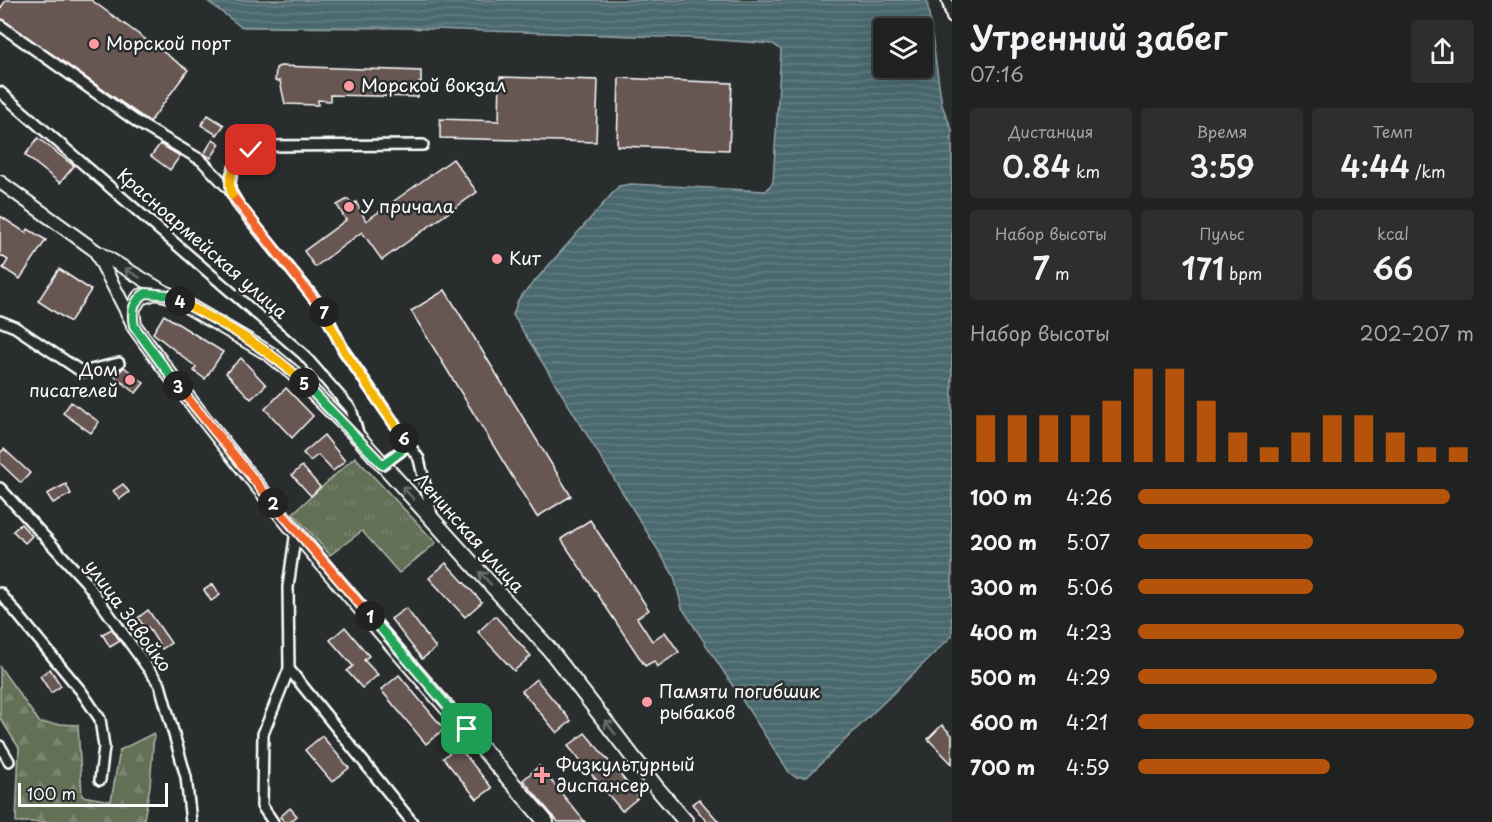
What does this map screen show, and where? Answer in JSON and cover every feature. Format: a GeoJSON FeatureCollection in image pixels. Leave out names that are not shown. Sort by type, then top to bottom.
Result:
{"type":"FeatureCollection","features":[{"type":"Feature","properties":{"kind":"main road","name":"Ленинская улица"},"geometry":{"type":"LineString","coordinates":[[0,182],[96,251],[270,354],[293,373],[360,439],[550,650],[656,788],[686,822]]}},
{"type":"Feature","properties":{"kind":"main road","name":"Ленинская улица"},"geometry":{"type":"LineString","coordinates":[[96,251],[134,326]]}},
{"type":"Feature","properties":{"kind":"main road"},"geometry":{"type":"LineString","coordinates":[[169,295],[156,292],[140,297],[132,309],[134,326],[194,407],[296,531],[546,822]]}},
{"type":"Feature","properties":{"kind":"street"},"geometry":{"type":"LineString","coordinates":[[947,0],[952,18]]}},
{"type":"Feature","properties":{"kind":"street","name":"Красноармейская улица"},"geometry":{"type":"LineString","coordinates":[[0,25],[140,124],[201,160],[230,190],[238,206],[323,309],[344,351],[418,459],[434,521]]}},
{"type":"Feature","properties":{"kind":"street","name":"Красноармейская улица"},"geometry":{"type":"LineString","coordinates":[[0,92],[303,354],[351,409],[360,439]]}},
{"type":"Feature","properties":{"kind":"street"},"geometry":{"type":"LineString","coordinates":[[230,190],[230,178],[237,163],[248,151],[260,146],[423,145]]}},
{"type":"Feature","properties":{"kind":"street"},"geometry":{"type":"LineString","coordinates":[[0,321],[15,327],[82,372],[120,363]]}},
{"type":"Feature","properties":{"kind":"street"},"geometry":{"type":"LineString","coordinates":[[383,465],[401,451],[404,438]]}},
{"type":"Feature","properties":{"kind":"street","name":"улица Завойко"},"geometry":{"type":"LineString","coordinates":[[0,488],[86,582],[160,685],[186,777],[192,822]]}},
{"type":"Feature","properties":{"kind":"street"},"geometry":{"type":"LineString","coordinates":[[273,822],[262,806],[263,734],[289,669],[288,587],[296,531]]}},
{"type":"Feature","properties":{"kind":"street"},"geometry":{"type":"LineString","coordinates":[[0,593],[81,691],[100,719],[104,747],[100,780]]}},
{"type":"Feature","properties":{"kind":"street"},"geometry":{"type":"LineString","coordinates":[[289,669],[412,822]]}},
{"type":"Feature","properties":{"kind":"street"},"geometry":{"type":"LineString","coordinates":[[0,746],[9,760]]}},
{"type":"Feature","properties":{"kind":"green space"},"geometry":{"type":"Polygon","coordinates":[[[355,457],[436,543],[399,573],[362,531],[330,555],[293,513],[355,457]]]}},
{"type":"Feature","properties":{"kind":"green space"},"geometry":{"type":"Polygon","coordinates":[[[0,667],[40,723],[78,725],[82,796],[111,801],[120,750],[154,733],[150,786],[144,819],[147,822],[16,822],[19,748],[0,718],[0,667]]]}},
{"type":"Feature","properties":{"kind":"water"},"geometry":{"type":"Polygon","coordinates":[[[206,0],[927,0],[930,18],[873,18],[873,78],[933,78],[933,42],[942,105],[952,130],[952,636],[807,777],[795,777],[789,772],[682,608],[674,576],[513,315],[518,300],[619,186],[631,184],[766,191],[773,182],[781,50],[773,44],[690,38],[405,28],[240,26],[206,0]]]}},
{"type":"Feature","properties":{"kind":"building","name":"Морской порт"},"geometry":{"type":"Polygon","coordinates":[[[6,0],[91,0],[188,70],[150,122],[0,18],[0,9],[6,0]]]}},
{"type":"Feature","properties":{"kind":"building","name":"Морской вокзал"},"geometry":{"type":"Polygon","coordinates":[[[280,66],[421,71],[421,83],[418,83],[418,97],[330,95],[330,101],[318,100],[318,105],[285,104],[280,81],[275,81],[276,68],[280,66]]]}},
{"type":"Feature","properties":{"kind":"building"},"geometry":{"type":"Polygon","coordinates":[[[500,77],[598,80],[596,142],[440,138],[440,119],[499,121],[500,77]]]}},
{"type":"Feature","properties":{"kind":"building"},"geometry":{"type":"Polygon","coordinates":[[[619,78],[732,83],[729,150],[617,146],[619,78]]]}},
{"type":"Feature","properties":{"kind":"building"},"geometry":{"type":"Polygon","coordinates":[[[208,115],[224,125],[217,135],[201,125],[208,115]]]}},
{"type":"Feature","properties":{"kind":"building"},"geometry":{"type":"Polygon","coordinates":[[[38,138],[74,166],[60,183],[25,155],[38,138]]]}},
{"type":"Feature","properties":{"kind":"building"},"geometry":{"type":"Polygon","coordinates":[[[213,139],[220,144],[211,158],[204,154],[213,139]]]}},
{"type":"Feature","properties":{"kind":"building"},"geometry":{"type":"Polygon","coordinates":[[[160,144],[180,156],[170,170],[151,156],[160,144]]]}},
{"type":"Feature","properties":{"kind":"building"},"geometry":{"type":"Polygon","coordinates":[[[453,159],[477,192],[382,260],[362,232],[315,267],[304,251],[346,220],[337,205],[348,199],[352,204],[356,202],[366,221],[453,159]]]}},
{"type":"Feature","properties":{"kind":"building"},"geometry":{"type":"Polygon","coordinates":[[[0,216],[26,233],[28,229],[46,240],[20,279],[3,268],[8,260],[0,255],[0,216]]]}},
{"type":"Feature","properties":{"kind":"building"},"geometry":{"type":"Polygon","coordinates":[[[59,269],[91,290],[70,322],[38,301],[59,269]]]}},
{"type":"Feature","properties":{"kind":"building"},"geometry":{"type":"Polygon","coordinates":[[[445,290],[571,496],[537,517],[411,311],[445,290]]]}},
{"type":"Feature","properties":{"kind":"building"},"geometry":{"type":"Polygon","coordinates":[[[164,315],[223,352],[205,379],[194,371],[196,367],[153,333],[164,315]]]}},
{"type":"Feature","properties":{"kind":"building"},"geometry":{"type":"Polygon","coordinates":[[[241,358],[266,385],[251,399],[226,373],[241,358]]]}},
{"type":"Feature","properties":{"kind":"building","name":"Дом писателей"},"geometry":{"type":"Polygon","coordinates":[[[124,367],[144,383],[136,393],[115,377],[124,367]]]}},
{"type":"Feature","properties":{"kind":"building"},"geometry":{"type":"Polygon","coordinates":[[[286,388],[313,416],[292,438],[265,409],[286,388]]]}},
{"type":"Feature","properties":{"kind":"building"},"geometry":{"type":"Polygon","coordinates":[[[71,402],[99,422],[91,433],[63,413],[71,402]]]}},
{"type":"Feature","properties":{"kind":"building"},"geometry":{"type":"Polygon","coordinates":[[[324,435],[345,461],[333,471],[318,455],[310,461],[303,453],[324,435]]]}},
{"type":"Feature","properties":{"kind":"building"},"geometry":{"type":"Polygon","coordinates":[[[4,449],[30,473],[21,483],[0,463],[0,453],[4,449]]]}},
{"type":"Feature","properties":{"kind":"building"},"geometry":{"type":"Polygon","coordinates":[[[302,466],[320,487],[311,496],[292,475],[302,466]]]}},
{"type":"Feature","properties":{"kind":"building"},"geometry":{"type":"Polygon","coordinates":[[[66,484],[71,494],[53,503],[47,494],[66,484]]]}},
{"type":"Feature","properties":{"kind":"building"},"geometry":{"type":"Polygon","coordinates":[[[123,484],[129,492],[120,499],[113,491],[123,484]]]}},
{"type":"Feature","properties":{"kind":"building"},"geometry":{"type":"Polygon","coordinates":[[[590,520],[649,610],[637,618],[652,641],[665,632],[679,652],[657,667],[654,661],[645,666],[561,539],[590,520]]]}},
{"type":"Feature","properties":{"kind":"building"},"geometry":{"type":"Polygon","coordinates":[[[21,524],[32,536],[25,543],[13,531],[21,524]]]}},
{"type":"Feature","properties":{"kind":"building"},"geometry":{"type":"Polygon","coordinates":[[[446,563],[482,602],[465,617],[429,578],[446,563]]]}},
{"type":"Feature","properties":{"kind":"building"},"geometry":{"type":"Polygon","coordinates":[[[213,584],[220,595],[211,601],[204,590],[213,584]]]}},
{"type":"Feature","properties":{"kind":"building"},"geometry":{"type":"Polygon","coordinates":[[[406,608],[436,648],[422,659],[391,619],[406,608]]]}},
{"type":"Feature","properties":{"kind":"building"},"geometry":{"type":"Polygon","coordinates":[[[148,610],[171,643],[162,649],[148,627],[146,629],[138,618],[148,610]]]}},
{"type":"Feature","properties":{"kind":"building"},"geometry":{"type":"Polygon","coordinates":[[[495,616],[531,656],[514,671],[478,632],[495,616]]]}},
{"type":"Feature","properties":{"kind":"building"},"geometry":{"type":"Polygon","coordinates":[[[345,627],[369,656],[364,660],[378,675],[362,688],[347,671],[353,666],[330,640],[345,627]]]}},
{"type":"Feature","properties":{"kind":"building"},"geometry":{"type":"Polygon","coordinates":[[[112,629],[120,641],[110,647],[102,634],[112,629]]]}},
{"type":"Feature","properties":{"kind":"building"},"geometry":{"type":"Polygon","coordinates":[[[50,669],[61,686],[51,693],[40,676],[50,669]]]}},
{"type":"Feature","properties":{"kind":"building"},"geometry":{"type":"Polygon","coordinates":[[[399,675],[444,729],[426,744],[381,690],[399,675]]]}},
{"type":"Feature","properties":{"kind":"building"},"geometry":{"type":"Polygon","coordinates":[[[536,679],[571,721],[557,733],[522,691],[536,679]]]}},
{"type":"Feature","properties":{"kind":"building"},"geometry":{"type":"Polygon","coordinates":[[[942,725],[952,735],[952,764],[928,739],[942,725]]]}},
{"type":"Feature","properties":{"kind":"building"},"geometry":{"type":"Polygon","coordinates":[[[585,733],[639,797],[622,811],[568,746],[585,733]]]}},
{"type":"Feature","properties":{"kind":"building"},"geometry":{"type":"Polygon","coordinates":[[[322,736],[349,768],[332,782],[305,750],[322,736]]]}},
{"type":"Feature","properties":{"kind":"building"},"geometry":{"type":"Polygon","coordinates":[[[458,746],[492,788],[477,799],[443,758],[458,746]]]}},
{"type":"Feature","properties":{"kind":"building"},"geometry":{"type":"Polygon","coordinates":[[[539,766],[585,822],[558,822],[523,780],[539,766]]]}},
{"type":"Feature","properties":{"kind":"building"},"geometry":{"type":"Polygon","coordinates":[[[699,799],[719,822],[707,822],[692,804],[699,799]]]}},
{"type":"Feature","properties":{"kind":"building"},"geometry":{"type":"Polygon","coordinates":[[[290,808],[297,816],[290,822],[285,822],[280,817],[290,808]]]}},
{"type":"Feature","properties":{"kind":"place","name":"Морской порт"},"geometry":{"type":"Point","coordinates":[94,44]}},
{"type":"Feature","properties":{"kind":"place","name":"Морской вокзал"},"geometry":{"type":"Point","coordinates":[349,86]}},
{"type":"Feature","properties":{"kind":"place","name":"У причала"},"geometry":{"type":"Point","coordinates":[349,207]}},
{"type":"Feature","properties":{"kind":"place","name":"Кит"},"geometry":{"type":"Point","coordinates":[497,259]}},
{"type":"Feature","properties":{"kind":"place","name":"Дом писателей"},"geometry":{"type":"Point","coordinates":[130,380]}},
{"type":"Feature","properties":{"kind":"place","name":"Памяти погибшик рыбаков"},"geometry":{"type":"Point","coordinates":[647,702]}},
{"type":"Feature","properties":{"kind":"place","name":"Физкультурный диспансер"},"geometry":{"type":"Point","coordinates":[542,775]}},
{"type":"Feature","properties":{"kind":"route"},"geometry":{"type":"LineString","coordinates":[[251,150],[244,154],[231,172],[229,184],[231,194],[238,206],[323,309],[344,351],[404,438],[401,451],[383,465],[293,373],[270,354],[245,337],[169,295],[156,292],[146,293],[140,297],[132,309],[134,326],[194,407],[296,531],[467,729]]}}]}
